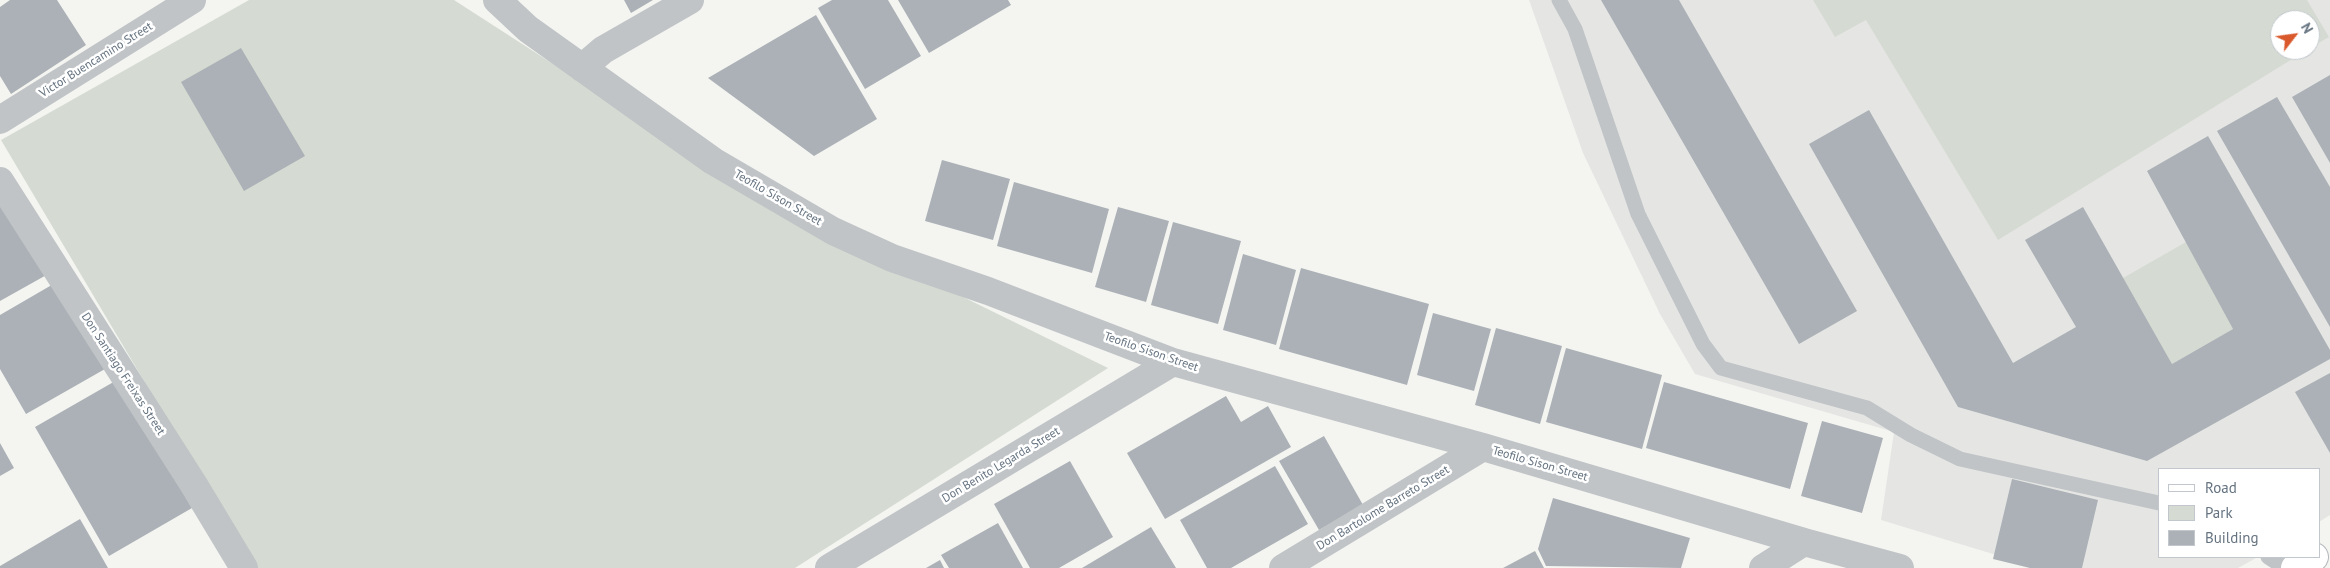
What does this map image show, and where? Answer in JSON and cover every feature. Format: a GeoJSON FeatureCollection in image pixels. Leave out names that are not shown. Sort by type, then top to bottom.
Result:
{"type":"FeatureCollection","features":[{"type":"Feature","properties":{"kind":"street","name":"Victor Buencamino Street"},"geometry":{"type":"LineString","coordinates":[[0,120],[192,0]]}},
{"type":"Feature","properties":{"kind":"street","name":"Teofilo Sison Street"},"geometry":{"type":"LineString","coordinates":[[497,0],[528,29],[713,161],[834,231],[892,258],[988,291],[1172,362],[1483,447],[1804,542],[1900,568]]}},
{"type":"Feature","properties":{"kind":"street"},"geometry":{"type":"LineString","coordinates":[[582,68],[602,50],[690,0]]}},
{"type":"Feature","properties":{"kind":"street","name":"Don Santiago Freixas Street"},"geometry":{"type":"LineString","coordinates":[[0,181],[194,485],[244,568]]}},
{"type":"Feature","properties":{"kind":"street","name":"Don Benito Legarda Street"},"geometry":{"type":"LineString","coordinates":[[829,568],[1172,362]]}},
{"type":"Feature","properties":{"kind":"street","name":"Don Bartolome Barreto Street"},"geometry":{"type":"LineString","coordinates":[[1283,568],[1483,447]]}},
{"type":"Feature","properties":{"kind":"street"},"geometry":{"type":"LineString","coordinates":[[1763,568],[1804,542]]}},
{"type":"Feature","properties":{"kind":"street"},"geometry":{"type":"LineString","coordinates":[[2295,568],[2312,558]]}},
{"type":"Feature","properties":{"kind":"lane"},"geometry":{"type":"LineString","coordinates":[[1559,0],[1575,29],[1638,214],[1703,344],[1721,368],[1867,408],[1911,435],[1960,459],[2158,503]]}},
{"type":"Feature","properties":{"kind":"lane"},"geometry":{"type":"LineString","coordinates":[[2270,558],[2285,568]]}},
{"type":"Feature","properties":{"kind":"shaded area"},"geometry":{"type":"Polygon","coordinates":[[[1529,0],[2330,0],[2330,515],[2320,521],[2320,468],[2158,468],[2158,558],[2256,558],[2238,568],[2039,568],[1881,520],[1894,432],[1695,374],[1660,314],[1583,153],[1529,0]]]}},
{"type":"Feature","properties":{"kind":"green space"},"geometry":{"type":"Polygon","coordinates":[[[249,0],[454,0],[761,198],[1108,368],[795,568],[255,568],[1,140],[249,0]]]}},
{"type":"Feature","properties":{"kind":"green space"},"geometry":{"type":"Polygon","coordinates":[[[1813,0],[2307,0],[2313,10],[2270,10],[2270,60],[2291,60],[1998,240],[1866,20],[1835,37],[1813,0]]]}},
{"type":"Feature","properties":{"kind":"green space"},"geometry":{"type":"Polygon","coordinates":[[[2320,22],[2329,37],[2320,42],[2320,22]]]}},
{"type":"Feature","properties":{"kind":"green space"},"geometry":{"type":"Polygon","coordinates":[[[2186,242],[2233,329],[2172,364],[2123,278],[2186,242]]]}},
{"type":"Feature","properties":{"kind":"building"},"geometry":{"type":"Polygon","coordinates":[[[10,0],[57,0],[86,45],[11,94],[0,76],[0,7],[10,0]]]}},
{"type":"Feature","properties":{"kind":"building"},"geometry":{"type":"Polygon","coordinates":[[[624,0],[653,0],[631,13],[624,0]]]}},
{"type":"Feature","properties":{"kind":"building"},"geometry":{"type":"Polygon","coordinates":[[[832,0],[888,0],[921,56],[865,89],[818,8],[832,0]]]}},
{"type":"Feature","properties":{"kind":"building"},"geometry":{"type":"Polygon","coordinates":[[[898,0],[1008,0],[1011,5],[929,53],[898,0]]]}},
{"type":"Feature","properties":{"kind":"building"},"geometry":{"type":"Polygon","coordinates":[[[1601,0],[1679,0],[1857,311],[1799,344],[1601,0]]]}},
{"type":"Feature","properties":{"kind":"building"},"geometry":{"type":"Polygon","coordinates":[[[816,15],[877,119],[814,156],[708,78],[816,15]]]}},
{"type":"Feature","properties":{"kind":"building"},"geometry":{"type":"Polygon","coordinates":[[[241,48],[305,156],[244,191],[181,82],[241,48]]]}},
{"type":"Feature","properties":{"kind":"building"},"geometry":{"type":"Polygon","coordinates":[[[2330,75],[2330,163],[2292,97],[2330,75]]]}},
{"type":"Feature","properties":{"kind":"building"},"geometry":{"type":"Polygon","coordinates":[[[2277,97],[2330,187],[2330,327],[2217,131],[2277,97]]]}},
{"type":"Feature","properties":{"kind":"building"},"geometry":{"type":"Polygon","coordinates":[[[1869,110],[2013,363],[2076,327],[2025,240],[2083,207],[2172,364],[2233,329],[2147,171],[2208,136],[2330,350],[2330,359],[2147,461],[1958,407],[1809,144],[1869,110]]]}},
{"type":"Feature","properties":{"kind":"building"},"geometry":{"type":"Polygon","coordinates":[[[942,160],[1010,179],[993,240],[925,221],[942,160]]]}},
{"type":"Feature","properties":{"kind":"building"},"geometry":{"type":"Polygon","coordinates":[[[1014,182],[1109,209],[1092,273],[997,246],[1014,182]]]}},
{"type":"Feature","properties":{"kind":"building"},"geometry":{"type":"Polygon","coordinates":[[[0,204],[50,273],[0,301],[0,204]]]}},
{"type":"Feature","properties":{"kind":"building"},"geometry":{"type":"Polygon","coordinates":[[[1118,207],[1169,221],[1146,302],[1095,287],[1118,207]]]}},
{"type":"Feature","properties":{"kind":"building"},"geometry":{"type":"Polygon","coordinates":[[[1173,222],[1241,241],[1218,324],[1151,305],[1173,222]]]}},
{"type":"Feature","properties":{"kind":"building"},"geometry":{"type":"Polygon","coordinates":[[[1243,254],[1296,270],[1276,345],[1223,330],[1243,254]]]}},
{"type":"Feature","properties":{"kind":"building"},"geometry":{"type":"Polygon","coordinates":[[[1301,268],[1429,304],[1407,385],[1279,349],[1301,268]]]}},
{"type":"Feature","properties":{"kind":"building"},"geometry":{"type":"Polygon","coordinates":[[[62,279],[112,365],[26,414],[0,369],[0,315],[62,279]]]}},
{"type":"Feature","properties":{"kind":"building"},"geometry":{"type":"Polygon","coordinates":[[[1433,313],[1491,329],[1474,391],[1417,375],[1433,313]]]}},
{"type":"Feature","properties":{"kind":"building"},"geometry":{"type":"Polygon","coordinates":[[[1496,328],[1562,346],[1540,424],[1475,405],[1496,328]]]}},
{"type":"Feature","properties":{"kind":"building"},"geometry":{"type":"Polygon","coordinates":[[[1566,348],[1662,375],[1642,449],[1546,422],[1566,348]]]}},
{"type":"Feature","properties":{"kind":"building"},"geometry":{"type":"Polygon","coordinates":[[[2330,373],[2330,453],[2295,392],[2330,373]]]}},
{"type":"Feature","properties":{"kind":"building"},"geometry":{"type":"Polygon","coordinates":[[[117,380],[192,508],[109,556],[35,427],[117,380]]]}},
{"type":"Feature","properties":{"kind":"building"},"geometry":{"type":"Polygon","coordinates":[[[1664,382],[1808,423],[1790,489],[1646,448],[1664,382]]]}},
{"type":"Feature","properties":{"kind":"building"},"geometry":{"type":"Polygon","coordinates":[[[1226,396],[1241,422],[1268,406],[1291,447],[1165,519],[1127,453],[1226,396]]]}},
{"type":"Feature","properties":{"kind":"building"},"geometry":{"type":"Polygon","coordinates":[[[1822,421],[1883,438],[1862,513],[1801,496],[1822,421]]]}},
{"type":"Feature","properties":{"kind":"building"},"geometry":{"type":"Polygon","coordinates":[[[1324,436],[1363,505],[1319,530],[1279,461],[1324,436]]]}},
{"type":"Feature","properties":{"kind":"building"},"geometry":{"type":"Polygon","coordinates":[[[0,443],[14,468],[0,476],[0,443]]]}},
{"type":"Feature","properties":{"kind":"building"},"geometry":{"type":"Polygon","coordinates":[[[1070,461],[1113,537],[1059,568],[1030,568],[994,504],[1070,461]]]}},
{"type":"Feature","properties":{"kind":"building"},"geometry":{"type":"Polygon","coordinates":[[[1275,466],[1308,524],[1231,568],[1207,568],[1180,520],[1275,466]]]}},
{"type":"Feature","properties":{"kind":"building"},"geometry":{"type":"Polygon","coordinates":[[[2012,479],[2098,500],[2082,568],[2030,568],[1993,559],[2012,479]]]}},
{"type":"Feature","properties":{"kind":"building"},"geometry":{"type":"Polygon","coordinates":[[[1553,498],[1690,538],[1681,568],[1546,566],[1538,549],[1553,498]]]}},
{"type":"Feature","properties":{"kind":"building"},"geometry":{"type":"Polygon","coordinates":[[[80,519],[108,568],[0,568],[0,566],[80,519]]]}},
{"type":"Feature","properties":{"kind":"building"},"geometry":{"type":"Polygon","coordinates":[[[998,523],[1023,568],[949,568],[941,555],[998,523]]]}},
{"type":"Feature","properties":{"kind":"building"},"geometry":{"type":"Polygon","coordinates":[[[1151,527],[1176,568],[1082,568],[1151,527]]]}},
{"type":"Feature","properties":{"kind":"building"},"geometry":{"type":"Polygon","coordinates":[[[1535,551],[1544,568],[1503,568],[1535,551]]]}},
{"type":"Feature","properties":{"kind":"building"},"geometry":{"type":"Polygon","coordinates":[[[940,560],[944,568],[926,568],[940,560]]]}}]}
